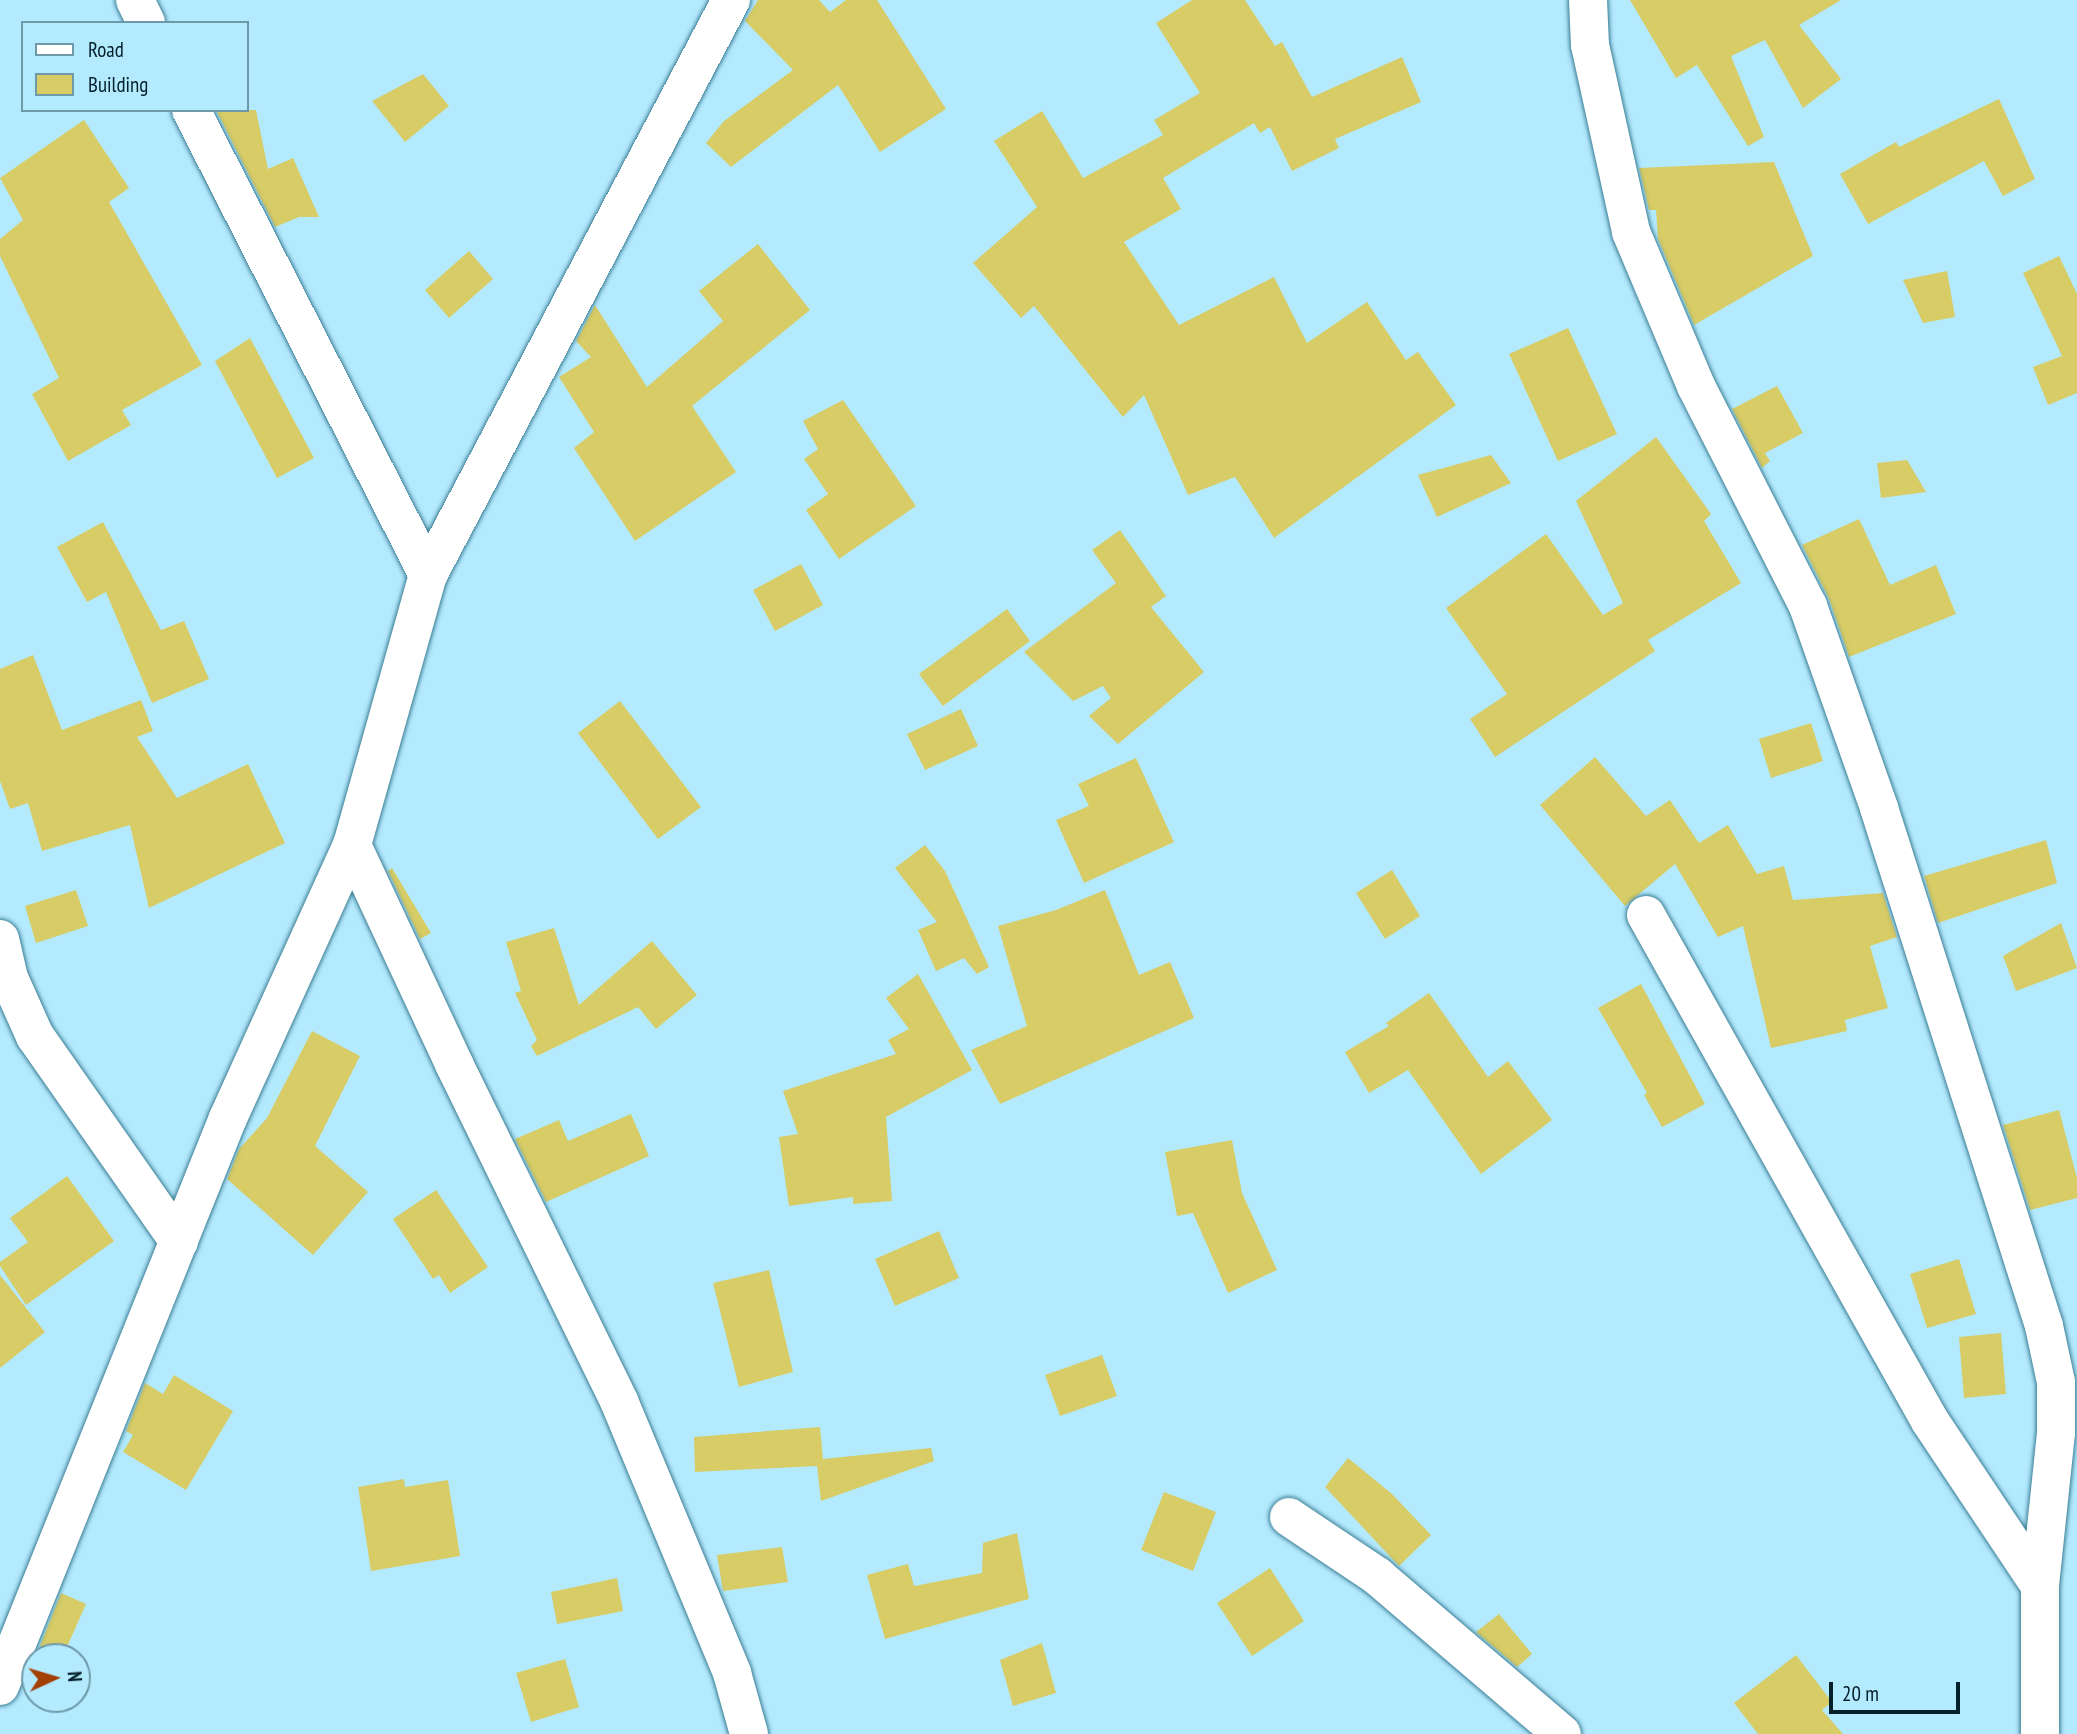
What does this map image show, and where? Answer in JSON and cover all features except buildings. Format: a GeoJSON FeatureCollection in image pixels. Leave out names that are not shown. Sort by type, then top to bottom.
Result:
{"type":"FeatureCollection","features":[{"type":"Feature","properties":{"kind":"street"},"geometry":{"type":"LineString","coordinates":[[135,0],[145,21]]}},
{"type":"Feature","properties":{"kind":"street"},"geometry":{"type":"LineString","coordinates":[[0,1686],[228,1118],[352,845],[428,575],[731,0]]}},
{"type":"Feature","properties":{"kind":"street"},"geometry":{"type":"LineString","coordinates":[[1588,0],[1591,45],[1631,232],[1696,386],[1808,606],[1879,807],[2044,1326],[2056,1382],[2056,1433],[2040,1586],[2039,1734]]}},
{"type":"Feature","properties":{"kind":"street"},"geometry":{"type":"LineString","coordinates":[[192,112],[428,575]]}},
{"type":"Feature","properties":{"kind":"street"},"geometry":{"type":"LineString","coordinates":[[352,845],[454,1064],[619,1401],[732,1673],[749,1734]]}},
{"type":"Feature","properties":{"kind":"street"},"geometry":{"type":"LineString","coordinates":[[1646,915],[1930,1420],[2040,1586]]}},
{"type":"Feature","properties":{"kind":"street"},"geometry":{"type":"LineString","coordinates":[[0,939],[9,978],[35,1036],[178,1242]]}},
{"type":"Feature","properties":{"kind":"street"},"geometry":{"type":"LineString","coordinates":[[1289,1517],[1377,1576],[1562,1734]]}}]}
